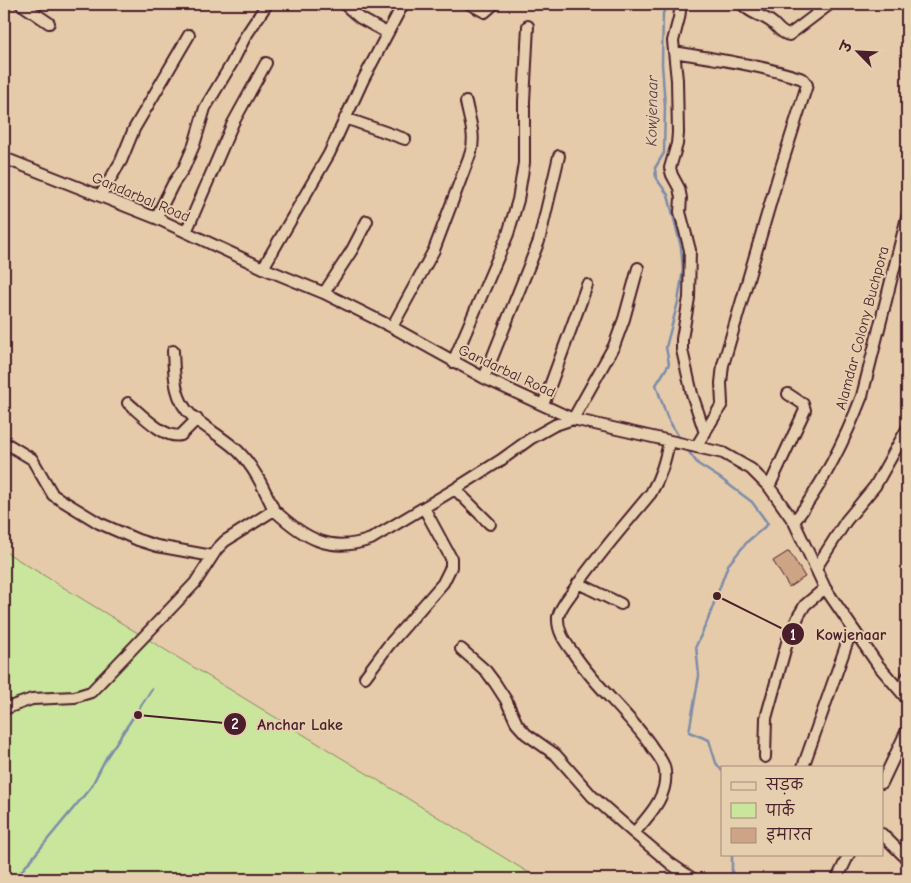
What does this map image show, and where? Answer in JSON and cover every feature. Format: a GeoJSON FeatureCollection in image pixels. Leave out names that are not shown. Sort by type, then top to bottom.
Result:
{"type":"FeatureCollection","features":[{"type":"Feature","properties":{"kind":"street"},"geometry":{"type":"LineString","coordinates":[[21,4],[49,23]]}},
{"type":"Feature","properties":{"kind":"street"},"geometry":{"type":"LineString","coordinates":[[156,218],[173,184],[184,168],[197,137],[205,108],[245,37],[267,4]]}},
{"type":"Feature","properties":{"kind":"street"},"geometry":{"type":"LineString","coordinates":[[344,4],[360,18],[387,33]]}},
{"type":"Feature","properties":{"kind":"street"},"geometry":{"type":"LineString","coordinates":[[263,268],[329,154],[345,118],[403,4]]}},
{"type":"Feature","properties":{"kind":"street"},"geometry":{"type":"LineString","coordinates":[[470,4],[485,12],[494,4]]}},
{"type":"Feature","properties":{"kind":"street"},"geometry":{"type":"LineString","coordinates":[[680,4],[679,18],[673,34],[677,80],[678,144],[670,168],[679,188],[681,198],[680,212],[690,250],[689,298],[682,334],[682,350],[692,394],[705,433]]}},
{"type":"Feature","properties":{"kind":"street"},"geometry":{"type":"LineString","coordinates":[[742,4],[752,13],[770,21],[782,33],[789,35],[830,4]]}},
{"type":"Feature","properties":{"kind":"street"},"geometry":{"type":"LineString","coordinates":[[453,362],[508,234],[518,200],[524,163],[524,101],[528,26]]}},
{"type":"Feature","properties":{"kind":"street"},"geometry":{"type":"LineString","coordinates":[[100,196],[121,161],[134,129],[189,35]]}},
{"type":"Feature","properties":{"kind":"street"},"geometry":{"type":"LineString","coordinates":[[674,52],[767,68],[800,78],[807,85],[722,365],[722,404],[696,447]]}},
{"type":"Feature","properties":{"kind":"street"},"geometry":{"type":"LineString","coordinates":[[186,232],[233,123],[266,63]]}},
{"type":"Feature","properties":{"kind":"street"},"geometry":{"type":"LineString","coordinates":[[392,327],[434,250],[471,152],[473,135],[466,102]]}},
{"type":"Feature","properties":{"kind":"street"},"geometry":{"type":"LineString","coordinates":[[345,118],[405,139]]}},
{"type":"Feature","properties":{"kind":"street"},"geometry":{"type":"LineString","coordinates":[[484,378],[539,241],[558,156]]}},
{"type":"Feature","properties":{"kind":"street","name":"Gandarbal Road"},"geometry":{"type":"LineString","coordinates":[[4,158],[156,218],[324,294],[392,327],[484,378],[574,419],[723,453],[739,461],[751,469],[769,487],[794,522],[825,588],[878,666],[907,699]]}},
{"type":"Feature","properties":{"kind":"street","name":"Alamdar Colony Buchpora"},"geometry":{"type":"LineString","coordinates":[[794,522],[832,461],[862,396],[907,218]]}},
{"type":"Feature","properties":{"kind":"street"},"geometry":{"type":"LineString","coordinates":[[324,294],[352,250],[367,221]]}},
{"type":"Feature","properties":{"kind":"street"},"geometry":{"type":"LineString","coordinates":[[173,351],[174,377],[181,400],[188,412],[238,451],[256,473],[274,510],[300,532],[327,544],[338,546],[359,543],[371,539],[424,508],[501,460],[530,439],[574,419],[614,346],[624,319],[638,268]]}},
{"type":"Feature","properties":{"kind":"street"},"geometry":{"type":"LineString","coordinates":[[543,405],[587,285]]}},
{"type":"Feature","properties":{"kind":"street"},"geometry":{"type":"LineString","coordinates":[[769,487],[805,410],[803,404],[788,394]]}},
{"type":"Feature","properties":{"kind":"street"},"geometry":{"type":"LineString","coordinates":[[128,403],[148,420],[172,436],[181,435],[197,420]]}},
{"type":"Feature","properties":{"kind":"street"},"geometry":{"type":"LineString","coordinates":[[816,568],[846,521],[875,486],[907,429]]}},
{"type":"Feature","properties":{"kind":"street"},"geometry":{"type":"LineString","coordinates":[[4,442],[32,459],[53,495],[99,523],[157,546],[212,556]]}},
{"type":"Feature","properties":{"kind":"street"},"geometry":{"type":"LineString","coordinates":[[634,833],[652,812],[660,798],[664,766],[642,734],[578,661],[562,638],[559,626],[560,610],[578,583],[651,493],[663,468],[669,442]]}},
{"type":"Feature","properties":{"kind":"street"},"geometry":{"type":"LineString","coordinates":[[455,489],[490,524]]}},
{"type":"Feature","properties":{"kind":"street"},"geometry":{"type":"LineString","coordinates":[[365,677],[388,646],[443,583],[451,567],[452,558],[424,508]]}},
{"type":"Feature","properties":{"kind":"street"},"geometry":{"type":"LineString","coordinates":[[4,708],[32,700],[75,697],[91,692],[195,583],[212,556],[225,541],[274,510]]}},
{"type":"Feature","properties":{"kind":"street"},"geometry":{"type":"LineString","coordinates":[[578,583],[621,604]]}},
{"type":"Feature","properties":{"kind":"street"},"geometry":{"type":"LineString","coordinates":[[765,757],[766,718],[788,639],[798,614],[805,605],[825,588]]}},
{"type":"Feature","properties":{"kind":"street"},"geometry":{"type":"LineString","coordinates":[[803,766],[852,629]]}},
{"type":"Feature","properties":{"kind":"street"},"geometry":{"type":"LineString","coordinates":[[461,649],[486,671],[506,700],[517,724],[526,734],[556,755],[592,796],[634,833],[671,864],[694,879]]}},
{"type":"Feature","properties":{"kind":"street"},"geometry":{"type":"LineString","coordinates":[[900,690],[907,677]]}},
{"type":"Feature","properties":{"kind":"street"},"geometry":{"type":"LineString","coordinates":[[884,778],[907,730]]}},
{"type":"Feature","properties":{"kind":"street"},"geometry":{"type":"LineString","coordinates":[[884,836],[907,859]]}},
{"type":"Feature","properties":{"kind":"street"},"geometry":{"type":"LineString","coordinates":[[837,879],[848,856]]}},
{"type":"Feature","properties":{"kind":"green space"},"geometry":{"type":"Polygon","coordinates":[[[4,551],[539,879],[4,879],[4,551]]]}},
{"type":"Feature","properties":{"kind":"building"},"geometry":{"type":"Polygon","coordinates":[[[789,551],[805,577],[789,587],[773,561],[789,551]]]}},
{"type":"Feature","properties":{"kind":"waterway","name":"Kowjenaar"},"geometry":{"type":"LineString","coordinates":[[670,4],[663,13],[664,153],[655,168],[656,178],[668,195],[681,247],[683,270],[678,302],[666,347],[669,364],[656,385],[667,417],[680,439]]}},
{"type":"Feature","properties":{"kind":"waterway","name":"Kowjenaar"},"geometry":{"type":"LineString","coordinates":[[686,448],[698,464],[752,502],[768,524],[748,541],[728,565],[696,646],[699,676],[689,732],[709,740],[716,763],[721,770]]}},
{"type":"Feature","properties":{"kind":"waterway"},"geometry":{"type":"LineString","coordinates":[[15,879],[91,787],[106,758],[152,689]]}},
{"type":"Feature","properties":{"kind":"waterway","name":"Kowjenaar"},"geometry":{"type":"LineString","coordinates":[[732,856],[732,879]]}},
{"type":"Feature","properties":{"kind":"place","name":"Kowjenaar"},"geometry":{"type":"Point","coordinates":[717,596]}},
{"type":"Feature","properties":{"kind":"place","name":"Anchar Lake"},"geometry":{"type":"Point","coordinates":[138,715]}}]}
